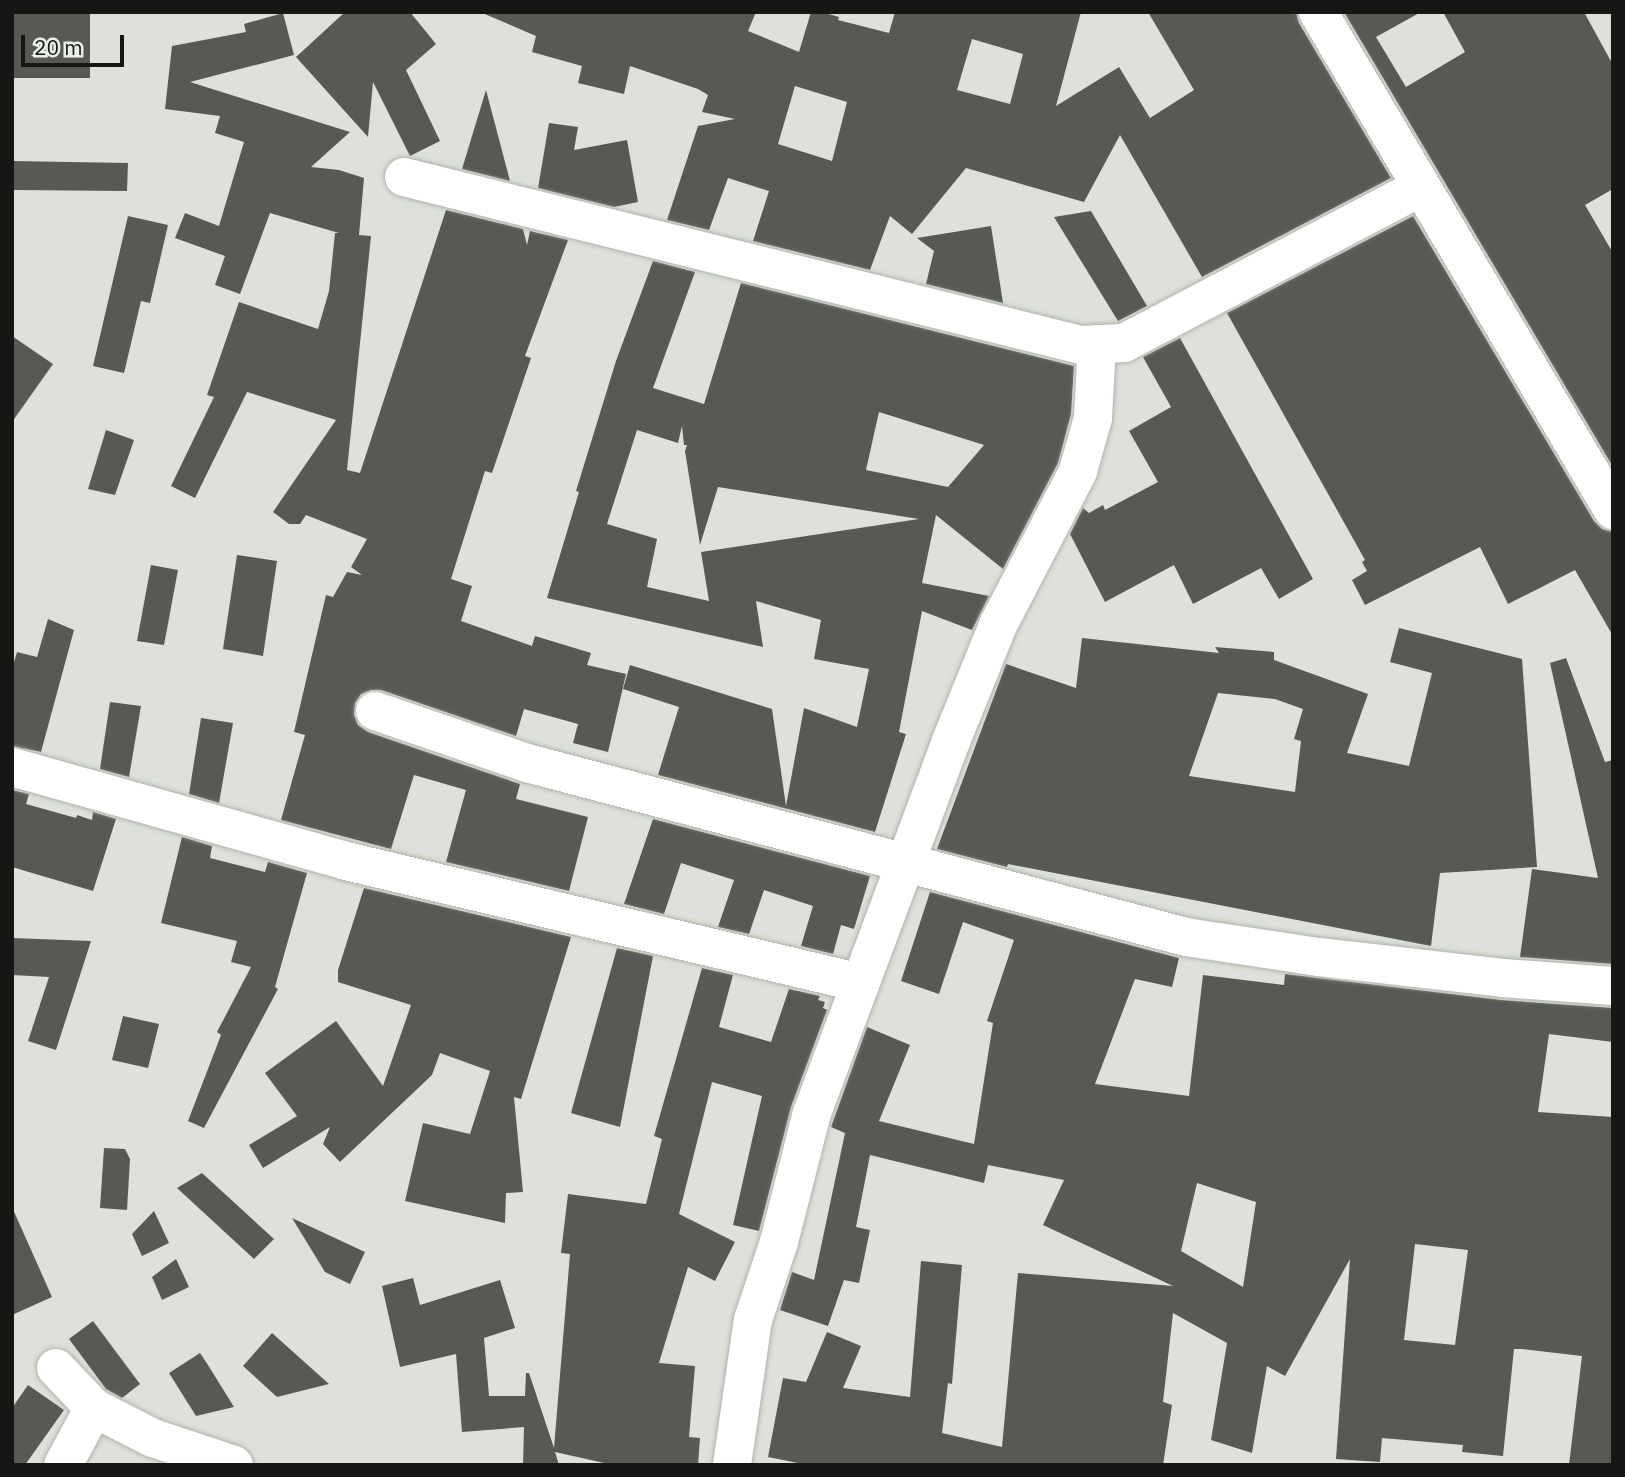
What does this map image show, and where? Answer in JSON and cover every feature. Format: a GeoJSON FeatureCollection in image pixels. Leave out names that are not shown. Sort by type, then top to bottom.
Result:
{"type":"FeatureCollection","features":[{"type":"Feature","properties":{"kind":"street"},"geometry":{"type":"LineString","coordinates":[[1318,12],[1613,510]]}},
{"type":"Feature","properties":{"kind":"street"},"geometry":{"type":"LineString","coordinates":[[404,177],[1082,345],[1124,343],[1421,187]]}},
{"type":"Feature","properties":{"kind":"street"},"geometry":{"type":"LineString","coordinates":[[732,1465],[752,1320],[779,1242],[812,1113],[905,862],[998,625],[1078,471],[1093,418],[1097,344]]}},
{"type":"Feature","properties":{"kind":"street"},"geometry":{"type":"LineString","coordinates":[[374,711],[527,763],[1186,937],[1319,957],[1503,978],[1613,986]]}},
{"type":"Feature","properties":{"kind":"street"},"geometry":{"type":"LineString","coordinates":[[12,767],[346,861],[861,983]]}},
{"type":"Feature","properties":{"kind":"street"},"geometry":{"type":"LineString","coordinates":[[56,1368],[94,1408],[153,1438],[234,1465]]}},
{"type":"Feature","properties":{"kind":"street"},"geometry":{"type":"LineString","coordinates":[[63,1465],[94,1408]]}},
{"type":"Feature","properties":{"kind":"building"},"geometry":{"type":"Polygon","coordinates":[[[12,12],[90,12],[90,78],[12,78],[12,12]]]}},
{"type":"Feature","properties":{"kind":"building"},"geometry":{"type":"Polygon","coordinates":[[[345,12],[410,12],[436,44],[406,70],[440,141],[410,156],[373,82],[368,137],[296,57],[345,12]]]}},
{"type":"Feature","properties":{"kind":"building"},"geometry":{"type":"Polygon","coordinates":[[[480,12],[756,12],[748,31],[799,52],[811,12],[822,12],[839,17],[838,20],[889,33],[895,12],[1081,12],[1056,106],[1119,67],[1150,118],[1194,90],[1148,12],[1296,12],[1299,23],[1391,178],[1202,277],[1120,135],[1084,202],[966,168],[912,234],[890,216],[870,270],[753,241],[769,191],[728,178],[709,230],[667,220],[698,126],[735,119],[702,112],[708,95],[698,89],[630,66],[624,94],[578,83],[582,66],[532,52],[536,36],[480,12]],[[972,39],[957,90],[1010,104],[1023,54],[972,39]],[[795,86],[778,144],[832,161],[847,102],[795,86]]]}},
{"type":"Feature","properties":{"kind":"building"},"geometry":{"type":"Polygon","coordinates":[[[1344,12],[1421,12],[1376,37],[1406,87],[1465,52],[1443,12],[1584,12],[1613,65],[1613,189],[1585,205],[1613,253],[1613,467],[1344,12]]]}},
{"type":"Feature","properties":{"kind":"building"},"geometry":{"type":"Polygon","coordinates":[[[283,13],[294,55],[190,82],[350,132],[311,167],[339,170],[364,178],[359,235],[371,236],[347,470],[360,473],[446,210],[523,229],[527,245],[530,231],[568,240],[525,356],[531,358],[492,473],[485,471],[451,579],[472,586],[461,621],[532,646],[535,636],[591,653],[587,665],[626,674],[608,752],[573,743],[578,724],[524,709],[516,736],[381,690],[361,694],[355,703],[354,715],[358,725],[368,732],[520,784],[516,799],[588,817],[569,891],[446,862],[466,790],[414,775],[391,849],[281,820],[305,735],[294,732],[326,595],[333,597],[347,572],[362,575],[351,567],[367,539],[306,515],[300,524],[289,524],[273,512],[336,420],[247,392],[195,498],[171,486],[214,397],[207,395],[239,302],[318,329],[329,291],[335,233],[339,233],[270,213],[240,294],[215,285],[225,256],[175,238],[185,213],[219,226],[244,142],[215,133],[220,116],[165,109],[172,46],[246,32],[244,24],[283,13]]]}},
{"type":"Feature","properties":{"kind":"building"},"geometry":{"type":"Polygon","coordinates":[[[486,90],[510,181],[462,169],[486,90]]]}},
{"type":"Feature","properties":{"kind":"building"},"geometry":{"type":"Polygon","coordinates":[[[549,123],[578,127],[574,150],[627,140],[638,202],[614,207],[538,188],[549,123]]]}},
{"type":"Feature","properties":{"kind":"building"},"geometry":{"type":"Polygon","coordinates":[[[12,161],[128,163],[127,191],[12,190],[12,161]]]}},
{"type":"Feature","properties":{"kind":"building"},"geometry":{"type":"Polygon","coordinates":[[[1091,211],[1147,306],[1118,321],[1054,217],[1091,211]]]}},
{"type":"Feature","properties":{"kind":"building"},"geometry":{"type":"Polygon","coordinates":[[[128,216],[168,225],[150,303],[141,301],[124,373],[93,366],[128,216]]]}},
{"type":"Feature","properties":{"kind":"building"},"geometry":{"type":"Polygon","coordinates":[[[1413,216],[1594,521],[1602,529],[1613,532],[1613,636],[1575,570],[1508,604],[1480,547],[1365,605],[1352,580],[1367,571],[1362,562],[1365,560],[1227,313],[1413,216]]]}},
{"type":"Feature","properties":{"kind":"building"},"geometry":{"type":"Polygon","coordinates":[[[991,226],[1003,303],[926,284],[934,251],[917,238],[991,226]]]}},
{"type":"Feature","properties":{"kind":"building"},"geometry":{"type":"Polygon","coordinates":[[[653,261],[695,272],[653,388],[704,404],[741,283],[1074,366],[1071,414],[1058,463],[1003,569],[936,515],[922,583],[989,596],[972,630],[922,611],[899,732],[906,734],[875,832],[658,775],[679,707],[623,689],[630,665],[772,709],[786,806],[804,708],[857,727],[869,669],[814,659],[821,620],[756,601],[763,647],[547,598],[616,361],[653,261]],[[879,412],[866,470],[948,487],[984,445],[879,412]],[[682,426],[678,443],[637,430],[607,524],[657,539],[647,587],[709,601],[701,552],[919,519],[718,487],[700,545],[685,451],[687,445],[684,445],[682,426]]]}},
{"type":"Feature","properties":{"kind":"building"},"geometry":{"type":"Polygon","coordinates":[[[12,336],[53,364],[12,422],[12,336]]]}},
{"type":"Feature","properties":{"kind":"building"},"geometry":{"type":"Polygon","coordinates":[[[1180,338],[1313,579],[1279,599],[1261,568],[1193,604],[1174,565],[1105,602],[1070,534],[1083,508],[1089,513],[1103,505],[1105,510],[1158,482],[1129,431],[1171,407],[1143,357],[1180,338]]]}},
{"type":"Feature","properties":{"kind":"building"},"geometry":{"type":"Polygon","coordinates":[[[106,430],[134,440],[115,495],[88,489],[106,430]]]}},
{"type":"Feature","properties":{"kind":"building"},"geometry":{"type":"Polygon","coordinates":[[[237,555],[277,561],[263,656],[223,649],[237,555]]]}},
{"type":"Feature","properties":{"kind":"building"},"geometry":{"type":"Polygon","coordinates":[[[151,565],[178,570],[164,645],[137,641],[151,565]]]}},
{"type":"Feature","properties":{"kind":"building"},"geometry":{"type":"Polygon","coordinates":[[[48,619],[74,630],[41,752],[12,746],[12,669],[17,652],[37,657],[48,619]]]}},
{"type":"Feature","properties":{"kind":"building"},"geometry":{"type":"Polygon","coordinates":[[[1399,628],[1522,659],[1537,867],[1440,873],[1431,946],[1008,864],[1007,867],[937,849],[1006,664],[1076,688],[1082,638],[1219,653],[1215,647],[1274,652],[1274,660],[1368,694],[1347,753],[1409,766],[1432,673],[1390,662],[1399,628]],[[1218,693],[1189,776],[1295,792],[1301,741],[1294,739],[1303,709],[1275,699],[1218,693]]]}},
{"type":"Feature","properties":{"kind":"building"},"geometry":{"type":"Polygon","coordinates":[[[1566,658],[1605,762],[1613,760],[1613,964],[1520,957],[1532,869],[1598,878],[1550,663],[1566,658]]]}},
{"type":"Feature","properties":{"kind":"building"},"geometry":{"type":"Polygon","coordinates":[[[110,702],[141,706],[129,777],[100,769],[110,702]]]}},
{"type":"Feature","properties":{"kind":"building"},"geometry":{"type":"Polygon","coordinates":[[[201,718],[233,723],[219,803],[189,794],[201,718]]]}},
{"type":"Feature","properties":{"kind":"building"},"geometry":{"type":"Polygon","coordinates":[[[12,790],[29,794],[26,804],[76,818],[77,815],[92,820],[93,812],[116,819],[93,891],[12,867],[12,790]]]}},
{"type":"Feature","properties":{"kind":"building"},"geometry":{"type":"Polygon","coordinates":[[[653,819],[870,876],[854,929],[841,925],[833,954],[801,946],[813,906],[764,890],[749,934],[718,927],[734,880],[681,863],[664,914],[624,904],[653,819]]]}},
{"type":"Feature","properties":{"kind":"building"},"geometry":{"type":"Polygon","coordinates":[[[182,837],[212,846],[210,858],[265,872],[268,862],[307,873],[275,987],[278,989],[204,1128],[188,1121],[221,1035],[217,1032],[251,967],[231,962],[237,941],[161,923],[182,837]]]}},
{"type":"Feature","properties":{"kind":"building"},"geometry":{"type":"Polygon","coordinates":[[[364,888],[571,937],[521,1099],[514,1097],[523,1192],[506,1193],[505,1223],[405,1201],[423,1123],[470,1134],[490,1071],[440,1053],[432,1075],[340,1162],[323,1144],[330,1127],[263,1168],[249,1145],[297,1116],[265,1073],[336,1021],[383,1086],[411,1005],[338,982],[338,970],[364,888]]]}},
{"type":"Feature","properties":{"kind":"building"},"geometry":{"type":"Polygon","coordinates":[[[930,892],[1179,958],[1172,987],[1135,979],[1095,1084],[1189,1096],[1203,975],[1284,985],[1285,974],[1501,1000],[1613,1008],[1613,1042],[1549,1034],[1538,1112],[1613,1117],[1613,1465],[1569,1465],[1582,1356],[1522,1349],[1514,1349],[1503,1456],[1462,1452],[1463,1445],[1382,1438],[1380,1462],[1336,1459],[1350,1259],[1285,1376],[1267,1366],[1252,1453],[1211,1440],[1227,1343],[1173,1313],[1163,1402],[1172,1405],[1163,1465],[808,1465],[768,1457],[783,1378],[806,1382],[827,1332],[861,1346],[843,1388],[910,1397],[921,1261],[962,1265],[952,1384],[948,1383],[942,1433],[1002,1447],[1018,1273],[1173,1286],[1043,1225],[1064,1180],[988,1165],[984,1183],[870,1155],[856,1227],[870,1230],[859,1283],[844,1280],[828,1326],[780,1310],[792,1272],[814,1280],[845,1133],[831,1127],[867,1027],[910,1045],[879,1121],[974,1144],[993,1023],[987,1021],[1014,940],[963,922],[939,994],[901,981],[930,892]],[[1197,1183],[1181,1251],[1243,1287],[1256,1202],[1197,1183]],[[1415,1244],[1404,1340],[1455,1345],[1468,1250],[1415,1244]]]}},
{"type":"Feature","properties":{"kind":"building"},"geometry":{"type":"Polygon","coordinates":[[[12,938],[91,941],[56,1050],[28,1041],[49,977],[12,975],[12,938]]]}},
{"type":"Feature","properties":{"kind":"building"},"geometry":{"type":"Polygon","coordinates":[[[617,948],[653,956],[620,1127],[571,1113],[617,948]]]}},
{"type":"Feature","properties":{"kind":"building"},"geometry":{"type":"Polygon","coordinates":[[[702,968],[733,975],[719,1027],[771,1042],[789,989],[820,996],[818,1000],[825,1002],[823,1008],[827,1010],[791,1107],[759,1231],[733,1225],[762,1096],[712,1082],[679,1214],[735,1242],[715,1281],[688,1267],[659,1363],[695,1366],[689,1437],[700,1438],[698,1465],[613,1465],[555,1452],[559,1465],[523,1465],[524,1427],[462,1432],[456,1354],[400,1367],[382,1286],[413,1278],[420,1305],[500,1280],[515,1328],[484,1338],[489,1396],[525,1396],[526,1373],[529,1373],[554,1448],[570,1254],[561,1253],[568,1194],[646,1204],[662,1139],[654,1136],[702,968]]]}},
{"type":"Feature","properties":{"kind":"building"},"geometry":{"type":"Polygon","coordinates":[[[123,1016],[159,1024],[148,1068],[112,1060],[123,1016]]]}},
{"type":"Feature","properties":{"kind":"building"},"geometry":{"type":"Polygon","coordinates":[[[104,1148],[125,1149],[130,1159],[127,1210],[100,1208],[104,1148]]]}},
{"type":"Feature","properties":{"kind":"building"},"geometry":{"type":"Polygon","coordinates":[[[202,1173],[274,1239],[254,1259],[177,1188],[202,1173]]]}},
{"type":"Feature","properties":{"kind":"building"},"geometry":{"type":"Polygon","coordinates":[[[12,1207],[52,1297],[12,1315],[12,1207]]]}},
{"type":"Feature","properties":{"kind":"building"},"geometry":{"type":"Polygon","coordinates":[[[154,1211],[169,1243],[142,1256],[132,1234],[154,1211]]]}},
{"type":"Feature","properties":{"kind":"building"},"geometry":{"type":"Polygon","coordinates":[[[292,1218],[365,1252],[350,1284],[325,1272],[292,1218]]]}},
{"type":"Feature","properties":{"kind":"building"},"geometry":{"type":"Polygon","coordinates":[[[176,1259],[189,1287],[162,1300],[152,1277],[176,1259]]]}},
{"type":"Feature","properties":{"kind":"building"},"geometry":{"type":"Polygon","coordinates":[[[93,1321],[140,1384],[122,1398],[106,1389],[69,1339],[93,1321]]]}},
{"type":"Feature","properties":{"kind":"building"},"geometry":{"type":"Polygon","coordinates":[[[272,1333],[329,1384],[277,1397],[243,1366],[272,1333]]]}},
{"type":"Feature","properties":{"kind":"building"},"geometry":{"type":"Polygon","coordinates":[[[200,1353],[234,1407],[196,1416],[169,1373],[200,1353]]]}},
{"type":"Feature","properties":{"kind":"building"},"geometry":{"type":"Polygon","coordinates":[[[28,1385],[64,1410],[25,1465],[12,1465],[12,1408],[28,1385]]]}}]}
